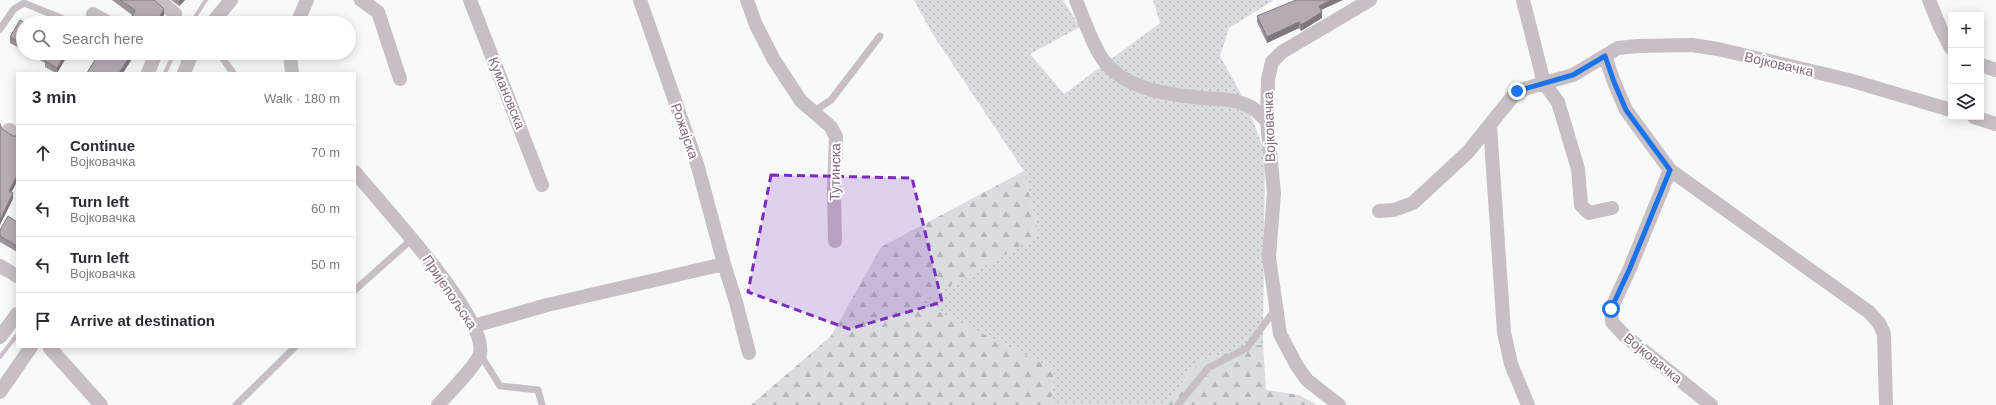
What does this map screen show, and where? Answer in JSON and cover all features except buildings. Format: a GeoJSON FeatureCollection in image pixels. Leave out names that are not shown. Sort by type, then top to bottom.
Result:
{"type":"FeatureCollection","features":[{"type":"Feature","properties":{"kind":"street"},"geometry":{"type":"LineString","coordinates":[[159,0],[175,14],[174,16]]}},
{"type":"Feature","properties":{"kind":"street"},"geometry":{"type":"LineString","coordinates":[[301,16],[307,0]]}},
{"type":"Feature","properties":{"kind":"street"},"geometry":{"type":"LineString","coordinates":[[361,0],[378,12],[400,79]]}},
{"type":"Feature","properties":{"kind":"street","name":"Кумановска"},"geometry":{"type":"LineString","coordinates":[[470,0],[542,185]]}},
{"type":"Feature","properties":{"kind":"street","name":"Рожајска"},"geometry":{"type":"LineString","coordinates":[[640,0],[698,167],[749,353]]}},
{"type":"Feature","properties":{"kind":"street","name":"Тутинска"},"geometry":{"type":"LineString","coordinates":[[747,0],[756,25],[774,60],[801,101],[831,126],[836,137],[835,241]]}},
{"type":"Feature","properties":{"kind":"street"},"geometry":{"type":"LineString","coordinates":[[1076,0],[1103,61],[1122,76],[1148,89],[1171,95],[1233,100],[1244,103],[1253,108],[1267,121]]}},
{"type":"Feature","properties":{"kind":"street","name":"Војковачка"},"geometry":{"type":"LineString","coordinates":[[1339,405],[1307,380],[1297,366],[1280,334],[1269,256],[1274,193],[1267,121],[1268,78],[1272,62],[1282,52],[1370,0]]}},
{"type":"Feature","properties":{"kind":"street"},"geometry":{"type":"LineString","coordinates":[[1523,0],[1544,83],[1558,102],[1578,169],[1581,205],[1589,213],[1612,208]]}},
{"type":"Feature","properties":{"kind":"street"},"geometry":{"type":"LineString","coordinates":[[1930,0],[1940,28],[1948,43]]}},
{"type":"Feature","properties":{"kind":"street"},"geometry":{"type":"LineString","coordinates":[[218,16],[231,1]]}},
{"type":"Feature","properties":{"kind":"street","name":"Војковачка"},"geometry":{"type":"LineString","coordinates":[[1379,211],[1394,210],[1413,203],[1448,172],[1490,125],[1517,91],[1573,75],[1618,48],[1638,46],[1699,46],[1849,80],[1948,109]]}},
{"type":"Feature","properties":{"kind":"street"},"geometry":{"type":"LineString","coordinates":[[1605,56],[1626,110],[1670,170],[1869,312],[1879,323],[1884,334],[1886,405]]}},
{"type":"Feature","properties":{"kind":"street"},"geometry":{"type":"LineString","coordinates":[[148,72],[153,60]]}},
{"type":"Feature","properties":{"kind":"street"},"geometry":{"type":"LineString","coordinates":[[184,72],[189,60]]}},
{"type":"Feature","properties":{"kind":"street"},"geometry":{"type":"LineString","coordinates":[[291,60],[292,72]]}},
{"type":"Feature","properties":{"kind":"street"},"geometry":{"type":"LineString","coordinates":[[1984,66],[1996,70]]}},
{"type":"Feature","properties":{"kind":"street"},"geometry":{"type":"LineString","coordinates":[[1983,120],[1996,124]]}},
{"type":"Feature","properties":{"kind":"street"},"geometry":{"type":"LineString","coordinates":[[1490,125],[1504,332],[1511,364],[1528,405]]}},
{"type":"Feature","properties":{"kind":"street","name":"Војковачка"},"geometry":{"type":"LineString","coordinates":[[1670,170],[1630,268],[1611,309],[1612,322],[1624,335],[1711,405]]}},
{"type":"Feature","properties":{"kind":"street","name":"Пријепољска"},"geometry":{"type":"LineString","coordinates":[[356,173],[435,267],[474,326],[480,341],[480,354]]}},
{"type":"Feature","properties":{"kind":"street"},"geometry":{"type":"LineString","coordinates":[[474,326],[547,306],[724,264]]}},
{"type":"Feature","properties":{"kind":"street"},"geometry":{"type":"LineString","coordinates":[[0,266],[16,275]]}},
{"type":"Feature","properties":{"kind":"street"},"geometry":{"type":"LineString","coordinates":[[0,337],[16,315]]}},
{"type":"Feature","properties":{"kind":"street"},"geometry":{"type":"LineString","coordinates":[[0,392],[30,348]]}},
{"type":"Feature","properties":{"kind":"street"},"geometry":{"type":"LineString","coordinates":[[50,348],[101,405]]}},
{"type":"Feature","properties":{"kind":"street"},"geometry":{"type":"LineString","coordinates":[[438,405],[480,354]]}},
{"type":"Feature","properties":{"kind":"lane"},"geometry":{"type":"LineString","coordinates":[[0,30],[14,9],[24,3],[56,16]]}},
{"type":"Feature","properties":{"kind":"lane"},"geometry":{"type":"LineString","coordinates":[[813,112],[831,100],[880,36]]}},
{"type":"Feature","properties":{"kind":"lane"},"geometry":{"type":"LineString","coordinates":[[224,60],[232,72]]}},
{"type":"Feature","properties":{"kind":"lane"},"geometry":{"type":"LineString","coordinates":[[356,289],[412,239]]}},
{"type":"Feature","properties":{"kind":"lane"},"geometry":{"type":"LineString","coordinates":[[1178,405],[1208,368],[1247,348],[1276,308]]}},
{"type":"Feature","properties":{"kind":"lane"},"geometry":{"type":"LineString","coordinates":[[236,405],[294,348]]}},
{"type":"Feature","properties":{"kind":"lane"},"geometry":{"type":"LineString","coordinates":[[480,354],[500,386],[538,390],[542,405]]}},
{"type":"Feature","properties":{"kind":"highlighted area"},"geometry":{"type":"Polygon","coordinates":[[[771,175],[912,178],[942,302],[849,329],[748,292],[771,175]]]}},
{"type":"Feature","properties":{"kind":"green space"},"geometry":{"type":"Polygon","coordinates":[[[914,0],[1063,0],[1080,27],[1030,54],[1064,94],[1160,23],[1153,0],[1274,0],[1229,28],[1220,56],[1246,103],[1265,153],[1263,344],[1199,361],[1165,405],[1051,405],[1054,370],[920,302],[1039,235],[1024,171],[932,33],[914,0]]]}},
{"type":"Feature","properties":{"kind":"green space"},"geometry":{"type":"Polygon","coordinates":[[[1024,171],[1039,235],[921,302],[1054,370],[1051,405],[751,405],[831,336],[881,247],[1024,171]]]}},
{"type":"Feature","properties":{"kind":"green space"},"geometry":{"type":"Polygon","coordinates":[[[1263,344],[1266,390],[1299,395],[1316,404],[1315,405],[1165,405],[1199,361],[1263,344]]]}},
{"type":"Feature","properties":{"kind":"waterway"},"geometry":{"type":"LineString","coordinates":[[196,16],[206,0]]}},
{"type":"Feature","properties":{"kind":"waterway"},"geometry":{"type":"LineString","coordinates":[[165,72],[171,60]]}},
{"type":"Feature","properties":{"kind":"waterway"},"geometry":{"type":"LineString","coordinates":[[0,357],[16,336]]}},
{"type":"Feature","properties":{"kind":"route"},"geometry":{"type":"LineString","coordinates":[[1517,91],[1566,78],[1583,70],[1605,56],[1626,110],[1670,170],[1630,268],[1611,309]]}}]}
